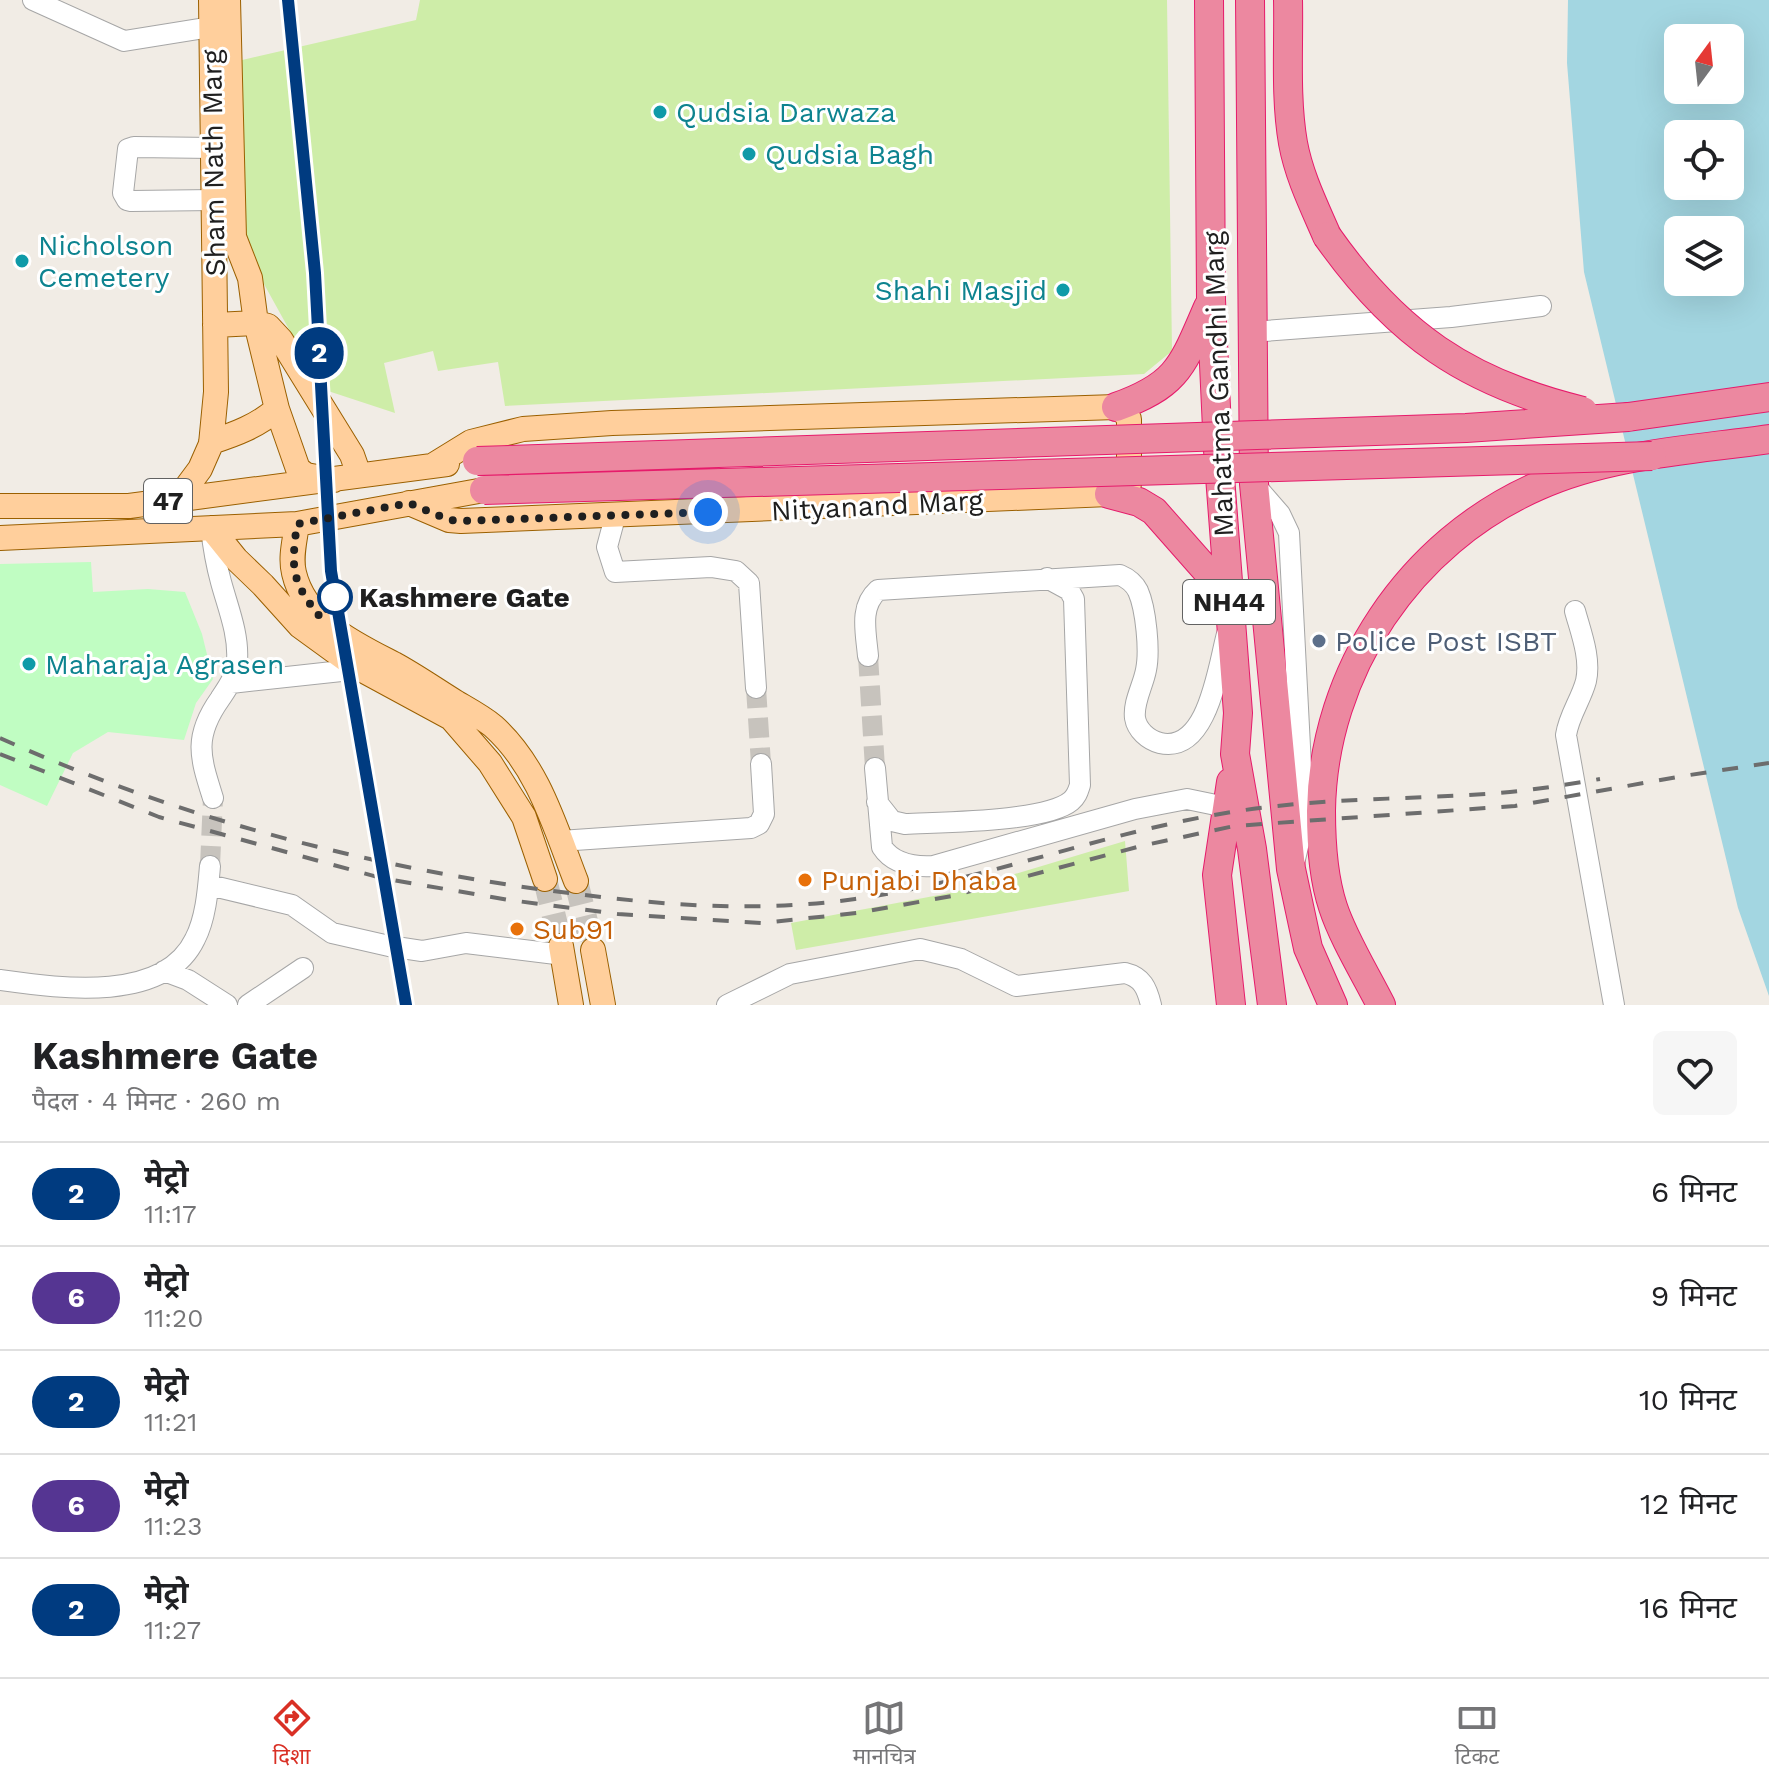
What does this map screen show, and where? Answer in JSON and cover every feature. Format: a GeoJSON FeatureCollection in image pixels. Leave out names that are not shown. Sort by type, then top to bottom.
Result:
{"type":"FeatureCollection","features":[{"type":"Feature","properties":{"kind":"highway","name":"Mahatma Gandhi Marg"},"geometry":{"type":"LineString","coordinates":[[1209,0],[1211,300],[1218,450],[1238,713],[1235,754],[1252,849],[1272,1005]]}},
{"type":"Feature","properties":{"kind":"highway","name":"Mahatma Gandhi Marg"},"geometry":{"type":"LineString","coordinates":[[1250,0],[1254,484],[1291,869],[1308,948],[1333,1005]]}},
{"type":"Feature","properties":{"kind":"highway"},"geometry":{"type":"LineString","coordinates":[[1288,0],[1293,142],[1301,175],[1327,236],[1354,273],[1384,307],[1418,337],[1456,363],[1539,400],[1583,411],[1628,417]]}},
{"type":"Feature","properties":{"kind":"highway"},"geometry":{"type":"LineString","coordinates":[[1116,407],[1157,389],[1178,370],[1211,300]]}},
{"type":"Feature","properties":{"kind":"highway"},"geometry":{"type":"LineString","coordinates":[[477,461],[1466,428],[1628,417],[1769,397]]}},
{"type":"Feature","properties":{"kind":"highway"},"geometry":{"type":"LineString","coordinates":[[1381,1005],[1333,908],[1321,830],[1322,791],[1333,727],[1349,677],[1387,608],[1411,578],[1469,525],[1502,503],[1537,486],[1613,462],[1769,439]]}},
{"type":"Feature","properties":{"kind":"highway"},"geometry":{"type":"LineString","coordinates":[[484,490],[1652,456]]}},
{"type":"Feature","properties":{"kind":"highway"},"geometry":{"type":"LineString","coordinates":[[1109,494],[1139,502],[1154,511],[1230,606]]}},
{"type":"Feature","properties":{"kind":"highway"},"geometry":{"type":"LineString","coordinates":[[1231,1005],[1217,875],[1235,754]]}},
{"type":"Feature","properties":{"kind":"main road","name":"Sham Nath Marg"},"geometry":{"type":"LineString","coordinates":[[211,0],[216,392],[211,442]]}},
{"type":"Feature","properties":{"kind":"main road","name":"Sham Nath Marg"},"geometry":{"type":"LineString","coordinates":[[228,0],[234,237],[250,278],[256,323],[277,409],[298,469],[306,475],[334,480]]}},
{"type":"Feature","properties":{"kind":"main road"},"geometry":{"type":"LineString","coordinates":[[1200,0],[1210,41]]}},
{"type":"Feature","properties":{"kind":"main road"},"geometry":{"type":"LineString","coordinates":[[215,325],[256,323],[268,326],[281,340],[352,455],[359,475]]}},
{"type":"Feature","properties":{"kind":"main road"},"geometry":{"type":"LineString","coordinates":[[1109,494],[1125,491],[1129,484],[1129,419],[1116,407]]}},
{"type":"Feature","properties":{"kind":"main road","name":"47"},"geometry":{"type":"LineString","coordinates":[[432,466],[471,442],[523,429],[1116,407]]}},
{"type":"Feature","properties":{"kind":"main road"},"geometry":{"type":"LineString","coordinates":[[177,500],[200,469],[211,442],[240,433],[277,409]]}},
{"type":"Feature","properties":{"kind":"main road","name":"47"},"geometry":{"type":"LineString","coordinates":[[0,506],[129,506],[477,461]]}},
{"type":"Feature","properties":{"kind":"main road","name":"47"},"geometry":{"type":"LineString","coordinates":[[0,538],[297,524],[484,490]]}},
{"type":"Feature","properties":{"kind":"main road","name":"Nityanand Marg"},"geometry":{"type":"LineString","coordinates":[[409,503],[449,520],[461,521],[615,517],[1109,494]]}},
{"type":"Feature","properties":{"kind":"main road"},"geometry":{"type":"LineString","coordinates":[[297,524],[292,559],[294,574],[306,599],[321,618],[363,650],[394,664],[492,725],[536,782],[576,881]]}},
{"type":"Feature","properties":{"kind":"main road"},"geometry":{"type":"LineString","coordinates":[[211,528],[300,626],[360,669],[451,718],[490,763],[524,817],[545,879]]}},
{"type":"Feature","properties":{"kind":"main road"},"geometry":{"type":"LineString","coordinates":[[563,950],[571,1005]]}},
{"type":"Feature","properties":{"kind":"main road"},"geometry":{"type":"LineString","coordinates":[[593,950],[603,1005]]}},
{"type":"Feature","properties":{"kind":"street"},"geometry":{"type":"LineString","coordinates":[[33,0],[124,41],[211,27]]}},
{"type":"Feature","properties":{"kind":"street"},"geometry":{"type":"LineString","coordinates":[[213,148],[128,149],[123,193],[131,201],[214,200]]}},
{"type":"Feature","properties":{"kind":"street"},"geometry":{"type":"LineString","coordinates":[[1251,332],[1451,317],[1541,306]]}},
{"type":"Feature","properties":{"kind":"street"},"geometry":{"type":"LineString","coordinates":[[615,517],[607,547],[615,572],[711,567],[736,571],[749,583],[756,688]]}},
{"type":"Feature","properties":{"kind":"street"},"geometry":{"type":"LineString","coordinates":[[211,528],[238,652],[231,683],[213,708],[201,733],[202,765],[213,798]]}},
{"type":"Feature","properties":{"kind":"street"},"geometry":{"type":"LineString","coordinates":[[868,656],[865,609],[867,601],[878,590],[1112,574],[1126,577],[1139,593],[1148,658],[1135,708],[1135,720],[1146,736],[1160,743],[1180,743],[1199,726],[1230,606]]}},
{"type":"Feature","properties":{"kind":"street"},"geometry":{"type":"LineString","coordinates":[[877,802],[892,821],[905,824],[1024,816],[1062,806],[1078,794],[1074,599],[1069,590],[1047,578]]}},
{"type":"Feature","properties":{"kind":"street"},"geometry":{"type":"LineString","coordinates":[[1575,611],[1588,663],[1586,683],[1572,711],[1566,735],[1614,1005]]}},
{"type":"Feature","properties":{"kind":"street"},"geometry":{"type":"LineString","coordinates":[[231,683],[360,669]]}},
{"type":"Feature","properties":{"kind":"street"},"geometry":{"type":"LineString","coordinates":[[560,841],[751,828],[759,824],[764,814],[761,764]]}},
{"type":"Feature","properties":{"kind":"street"},"geometry":{"type":"LineString","coordinates":[[875,768],[882,847],[887,854],[906,864],[933,866],[1135,809],[1187,799],[1216,805],[1227,816]]}},
{"type":"Feature","properties":{"kind":"street"},"geometry":{"type":"LineString","coordinates":[[0,980],[106,996],[146,981],[184,955],[197,937],[209,875],[292,905],[332,933],[389,946],[422,951],[466,943],[563,950]]}},
{"type":"Feature","properties":{"kind":"street"},"geometry":{"type":"LineString","coordinates":[[727,1005],[790,974],[920,949],[961,959],[1016,986],[1125,973],[1134,975],[1145,984],[1151,1005]]}},
{"type":"Feature","properties":{"kind":"street"},"geometry":{"type":"LineString","coordinates":[[248,1005],[303,968]]}},
{"type":"Feature","properties":{"kind":"street"},"geometry":{"type":"LineString","coordinates":[[164,971],[188,980],[227,1005]]}},
{"type":"Feature","properties":{"kind":"green space"},"geometry":{"type":"Polygon","coordinates":[[[420,0],[1167,0],[1172,351],[1144,374],[505,406],[498,362],[438,371],[433,351],[384,363],[395,413],[322,389],[243,246],[238,61],[416,20],[420,0]]]}},
{"type":"Feature","properties":{"kind":"green space"},"geometry":{"type":"Polygon","coordinates":[[[91,562],[93,592],[148,589],[185,592],[202,634],[213,679],[196,703],[184,740],[108,732],[73,753],[47,806],[0,785],[0,564],[91,562]]]}},
{"type":"Feature","properties":{"kind":"green space"},"geometry":{"type":"Polygon","coordinates":[[[1125,841],[1129,891],[796,950],[791,923],[955,892],[1125,841]]]}},
{"type":"Feature","properties":{"kind":"water"},"geometry":{"type":"Polygon","coordinates":[[[1568,0],[1769,0],[1769,996],[1738,908],[1584,272],[1567,63],[1568,0]]]}},
{"type":"Feature","properties":{"kind":"tunnel"},"geometry":{"type":"LineString","coordinates":[[868,656],[875,768]]}},
{"type":"Feature","properties":{"kind":"tunnel"},"geometry":{"type":"LineString","coordinates":[[756,688],[761,764]]}},
{"type":"Feature","properties":{"kind":"tunnel"},"geometry":{"type":"LineString","coordinates":[[210,866],[213,798]]}},
{"type":"Feature","properties":{"kind":"tunnel"},"geometry":{"type":"LineString","coordinates":[[545,879],[561,946]]}},
{"type":"Feature","properties":{"kind":"tunnel"},"geometry":{"type":"LineString","coordinates":[[576,881],[593,950]]}},
{"type":"Feature","properties":{"kind":"railway"},"geometry":{"type":"LineString","coordinates":[[0,738],[135,792],[274,836],[346,854],[489,882],[598,897],[708,906],[781,906],[903,891],[1184,821],[1266,807],[1475,795],[1600,779]]}},
{"type":"Feature","properties":{"kind":"railway"},"geometry":{"type":"LineString","coordinates":[[0,754],[159,817],[381,878],[509,900],[618,914],[762,923],[857,913],[952,896],[1141,846],[1234,826],[1515,806],[1769,763]]}},
{"type":"Feature","properties":{"kind":"metro line","name":"2"},"geometry":{"type":"LineString","coordinates":[[288,0],[315,273],[331,571],[406,1005]]}},
{"type":"Feature","properties":{"kind":"place","name":"Qudsia Darwaza"},"geometry":{"type":"Point","coordinates":[660,112]}},
{"type":"Feature","properties":{"kind":"place","name":"Qudsia Bagh"},"geometry":{"type":"Point","coordinates":[749,154]}},
{"type":"Feature","properties":{"kind":"place","name":"Nicholson Cemetery"},"geometry":{"type":"Point","coordinates":[22,261]}},
{"type":"Feature","properties":{"kind":"place","name":"Shahi Masjid"},"geometry":{"type":"Point","coordinates":[1063,290]}},
{"type":"Feature","properties":{"kind":"place","name":"Kashmere Gate"},"geometry":{"type":"Point","coordinates":[335,597]}},
{"type":"Feature","properties":{"kind":"place","name":"Police Post ISBT"},"geometry":{"type":"Point","coordinates":[1319,641]}},
{"type":"Feature","properties":{"kind":"place","name":"Maharaja Agrasen"},"geometry":{"type":"Point","coordinates":[29,664]}},
{"type":"Feature","properties":{"kind":"place","name":"Punjabi Dhaba"},"geometry":{"type":"Point","coordinates":[805,880]}},
{"type":"Feature","properties":{"kind":"place","name":"Sub91"},"geometry":{"type":"Point","coordinates":[517,929]}},
{"type":"Feature","properties":{"kind":"route"},"geometry":{"type":"LineString","coordinates":[[335,597],[321,618],[306,599],[294,574],[292,559],[297,524],[409,503],[449,520],[461,521],[708,512]]}}]}
